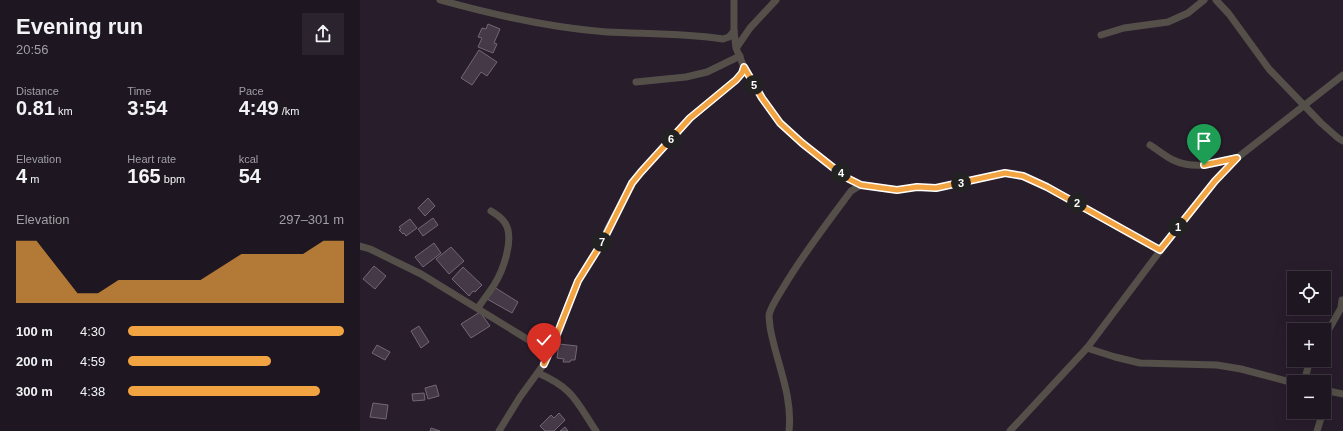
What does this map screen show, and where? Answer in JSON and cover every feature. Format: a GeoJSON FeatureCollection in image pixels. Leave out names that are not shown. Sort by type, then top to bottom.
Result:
{"type":"FeatureCollection","features":[{"type":"Feature","properties":{"kind":"street"},"geometry":{"type":"LineString","coordinates":[[440,0],[521,20],[607,32],[664,34],[723,39],[729,38],[734,31]]}},
{"type":"Feature","properties":{"kind":"street"},"geometry":{"type":"LineString","coordinates":[[734,0],[734,31],[736,48],[744,67],[762,98],[780,123],[802,143],[845,177],[861,185],[897,190],[917,187],[936,188],[1005,173],[1023,176],[1047,187],[1160,250]]}},
{"type":"Feature","properties":{"kind":"street"},"geometry":{"type":"LineString","coordinates":[[736,48],[750,28],[776,0]]}},
{"type":"Feature","properties":{"kind":"street"},"geometry":{"type":"LineString","coordinates":[[1101,35],[1124,28],[1168,22],[1188,13],[1204,0]]}},
{"type":"Feature","properties":{"kind":"street"},"geometry":{"type":"LineString","coordinates":[[1216,0],[1229,14],[1269,69],[1304,106],[1343,141]]}},
{"type":"Feature","properties":{"kind":"street"},"geometry":{"type":"LineString","coordinates":[[636,82],[707,72],[740,56]]}},
{"type":"Feature","properties":{"kind":"street"},"geometry":{"type":"LineString","coordinates":[[498,431],[520,397],[538,374],[550,353],[578,281],[603,241],[632,183],[690,118],[736,80],[742,73],[744,67]]}},
{"type":"Feature","properties":{"kind":"street"},"geometry":{"type":"LineString","coordinates":[[1010,431],[1087,348],[1160,250],[1215,181],[1237,158],[1343,76]]}},
{"type":"Feature","properties":{"kind":"street"},"geometry":{"type":"LineString","coordinates":[[1150,145],[1173,160],[1193,166],[1219,163],[1237,158]]}},
{"type":"Feature","properties":{"kind":"street"},"geometry":{"type":"LineString","coordinates":[[789,431],[789,410],[783,373],[772,338],[770,315],[775,301],[792,273],[851,191],[861,185]]}},
{"type":"Feature","properties":{"kind":"street"},"geometry":{"type":"LineString","coordinates":[[478,308],[494,285],[503,266],[509,244],[509,233],[505,223],[491,211]]}},
{"type":"Feature","properties":{"kind":"street"},"geometry":{"type":"LineString","coordinates":[[360,246],[370,249],[407,267],[478,308],[550,353]]}},
{"type":"Feature","properties":{"kind":"street"},"geometry":{"type":"LineString","coordinates":[[1331,326],[1341,308],[1342,300]]}},
{"type":"Feature","properties":{"kind":"street"},"geometry":{"type":"LineString","coordinates":[[1087,348],[1140,363],[1216,365],[1241,369],[1287,381]]}},
{"type":"Feature","properties":{"kind":"street"},"geometry":{"type":"LineString","coordinates":[[538,374],[554,380],[573,395],[596,431]]}},
{"type":"Feature","properties":{"kind":"street"},"geometry":{"type":"LineString","coordinates":[[1331,392],[1343,394]]}},
{"type":"Feature","properties":{"kind":"street"},"geometry":{"type":"LineString","coordinates":[[1317,431],[1321,419]]}},
{"type":"Feature","properties":{"kind":"building"},"geometry":{"type":"Polygon","coordinates":[[[488,24],[500,29],[494,43],[497,44],[493,53],[478,47],[482,38],[478,37],[482,28],[486,29],[488,24]]]}},
{"type":"Feature","properties":{"kind":"building"},"geometry":{"type":"Polygon","coordinates":[[[479,50],[497,62],[487,76],[481,72],[472,85],[461,78],[479,50]]]}},
{"type":"Feature","properties":{"kind":"building"},"geometry":{"type":"Polygon","coordinates":[[[428,198],[435,206],[425,216],[418,208],[428,198]]]}},
{"type":"Feature","properties":{"kind":"building"},"geometry":{"type":"Polygon","coordinates":[[[433,218],[438,225],[423,236],[418,229],[433,218]]]}},
{"type":"Feature","properties":{"kind":"building"},"geometry":{"type":"Polygon","coordinates":[[[410,219],[417,228],[406,236],[399,230],[401,229],[399,227],[410,219]]]}},
{"type":"Feature","properties":{"kind":"building"},"geometry":{"type":"Polygon","coordinates":[[[434,243],[441,253],[423,267],[415,257],[434,243]]]}},
{"type":"Feature","properties":{"kind":"building"},"geometry":{"type":"Polygon","coordinates":[[[451,247],[464,261],[449,274],[436,259],[451,247]]]}},
{"type":"Feature","properties":{"kind":"building"},"geometry":{"type":"Polygon","coordinates":[[[374,266],[386,276],[375,289],[363,279],[374,266]]]}},
{"type":"Feature","properties":{"kind":"building"},"geometry":{"type":"Polygon","coordinates":[[[463,267],[482,285],[475,292],[473,291],[469,296],[452,279],[463,267]]]}},
{"type":"Feature","properties":{"kind":"building"},"geometry":{"type":"Polygon","coordinates":[[[494,287],[518,302],[512,313],[487,299],[494,287]]]}},
{"type":"Feature","properties":{"kind":"building"},"geometry":{"type":"Polygon","coordinates":[[[480,312],[490,326],[471,338],[461,324],[480,312]]]}},
{"type":"Feature","properties":{"kind":"building"},"geometry":{"type":"Polygon","coordinates":[[[419,326],[429,342],[421,348],[411,331],[419,326]]]}},
{"type":"Feature","properties":{"kind":"building"},"geometry":{"type":"Polygon","coordinates":[[[559,344],[577,346],[575,360],[563,362],[564,359],[557,358],[559,344]]]}},
{"type":"Feature","properties":{"kind":"building"},"geometry":{"type":"Polygon","coordinates":[[[377,345],[390,352],[385,360],[372,353],[377,345]]]}},
{"type":"Feature","properties":{"kind":"building"},"geometry":{"type":"Polygon","coordinates":[[[436,385],[439,396],[428,399],[425,388],[436,385]]]}},
{"type":"Feature","properties":{"kind":"building"},"geometry":{"type":"Polygon","coordinates":[[[424,393],[425,400],[413,401],[412,394],[424,393]]]}},
{"type":"Feature","properties":{"kind":"building"},"geometry":{"type":"Polygon","coordinates":[[[373,403],[388,405],[386,419],[370,417],[373,403]]]}},
{"type":"Feature","properties":{"kind":"building"},"geometry":{"type":"Polygon","coordinates":[[[559,413],[565,420],[554,431],[545,431],[540,426],[551,415],[554,418],[559,413]]]}},
{"type":"Feature","properties":{"kind":"building"},"geometry":{"type":"Polygon","coordinates":[[[565,427],[568,431],[560,431],[565,427]]]}},
{"type":"Feature","properties":{"kind":"building"},"geometry":{"type":"Polygon","coordinates":[[[431,428],[440,431],[430,431],[431,428]]]}},
{"type":"Feature","properties":{"kind":"route"},"geometry":{"type":"LineString","coordinates":[[544,364],[550,353],[578,281],[603,241],[608,228],[632,183],[690,118],[736,80],[742,73],[744,67],[762,98],[780,123],[802,143],[845,177],[861,185],[897,190],[917,187],[936,188],[1005,173],[1023,176],[1047,187],[1160,250],[1215,181],[1237,158],[1204,165]]}}]}
